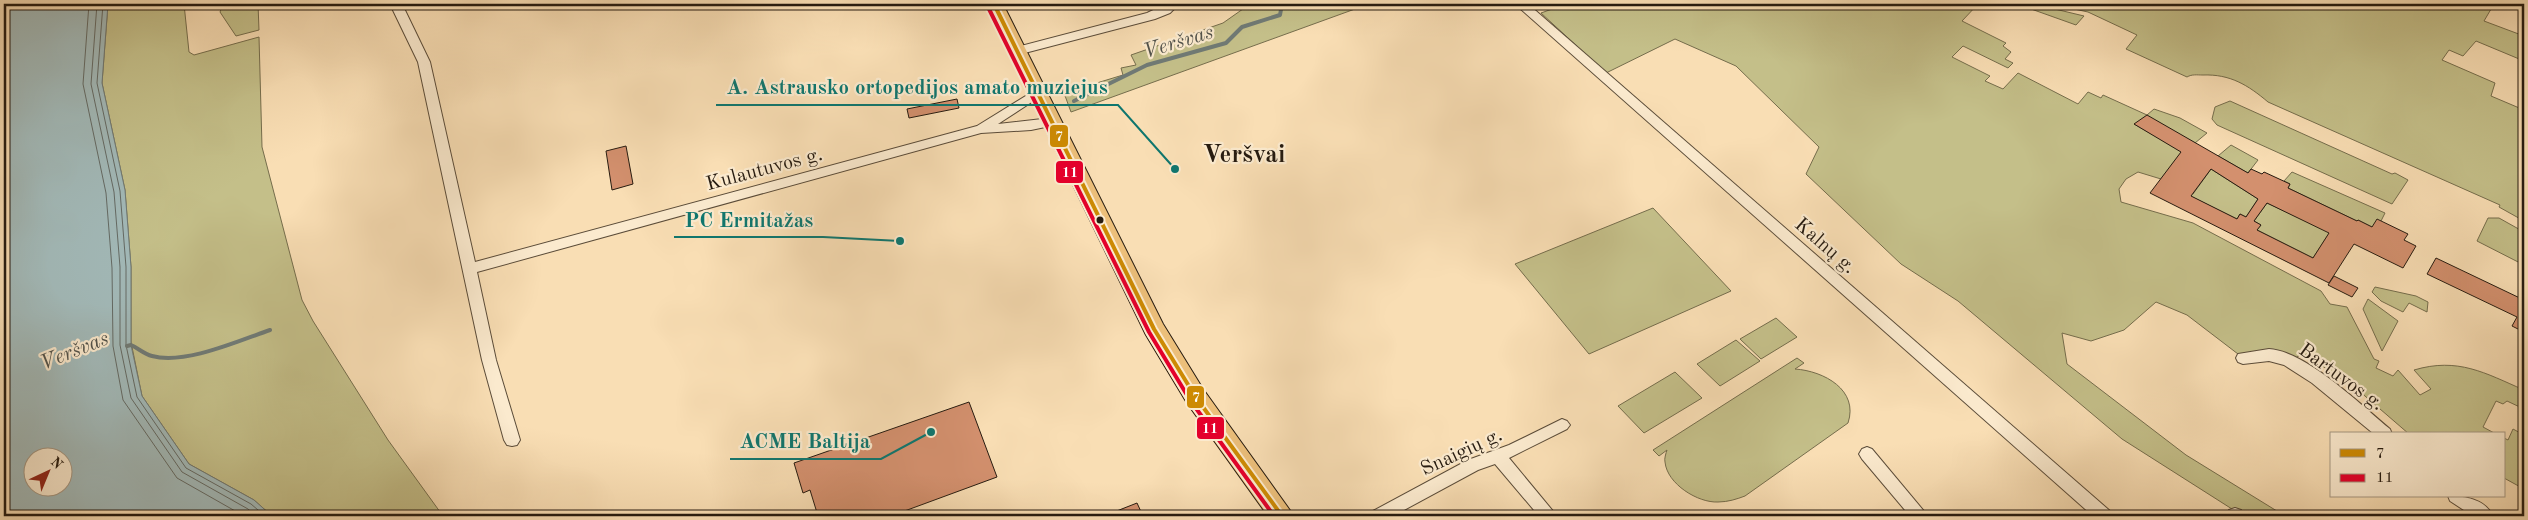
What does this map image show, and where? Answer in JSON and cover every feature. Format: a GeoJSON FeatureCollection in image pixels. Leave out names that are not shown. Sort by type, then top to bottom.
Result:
{"type":"FeatureCollection","features":[{"type":"Feature","properties":{"kind":"main road"},"geometry":{"type":"LineString","coordinates":[[994,4],[1154,329],[1195,396],[1282,516]]}},
{"type":"Feature","properties":{"kind":"street"},"geometry":{"type":"LineString","coordinates":[[396,4],[424,62],[489,360],[512,440]]}},
{"type":"Feature","properties":{"kind":"street"},"geometry":{"type":"LineString","coordinates":[[1017,51],[1151,16],[1166,10],[1173,4]]}},
{"type":"Feature","properties":{"kind":"street","name":"Kalnų g."},"geometry":{"type":"LineString","coordinates":[[1521,4],[2104,516]]}},
{"type":"Feature","properties":{"kind":"street","name":"Kulautuvos g."},"geometry":{"type":"LineString","coordinates":[[981,129],[1037,93]]}},
{"type":"Feature","properties":{"kind":"street","name":"Kulautuvos g."},"geometry":{"type":"LineString","coordinates":[[470,269],[981,129],[1031,126],[1051,122]]}},
{"type":"Feature","properties":{"kind":"street","name":"Bartuvos g."},"geometry":{"type":"LineString","coordinates":[[2243,358],[2271,355],[2288,361],[2310,375],[2383,432]]}},
{"type":"Feature","properties":{"kind":"street","name":"Snaigių g."},"geometry":{"type":"LineString","coordinates":[[1379,516],[1473,465],[1498,456],[1562,425]]}},
{"type":"Feature","properties":{"kind":"street"},"geometry":{"type":"LineString","coordinates":[[1867,454],[1920,516]]}},
{"type":"Feature","properties":{"kind":"street"},"geometry":{"type":"LineString","coordinates":[[1498,456],[1549,516]]}},
{"type":"Feature","properties":{"kind":"street"},"geometry":{"type":"LineString","coordinates":[[2459,498],[2485,516]]}},
{"type":"Feature","properties":{"kind":"shaded area"},"geometry":{"type":"Polygon","coordinates":[[[108,4],[184,4],[189,52],[194,55],[259,37],[262,147],[302,300],[313,321],[388,440],[443,516],[272,516],[254,500],[189,464],[142,396],[131,342],[131,267],[125,190],[102,83],[108,4]]]}},
{"type":"Feature","properties":{"kind":"shaded area"},"geometry":{"type":"Polygon","coordinates":[[[228,4],[258,4],[259,30],[236,36],[220,12],[222,7],[228,4]]]}},
{"type":"Feature","properties":{"kind":"shaded area"},"geometry":{"type":"Polygon","coordinates":[[[1250,4],[1366,5],[1071,112],[1064,93],[1123,75],[1121,68],[1136,65],[1131,55],[1223,23],[1250,4]]]}},
{"type":"Feature","properties":{"kind":"shaded area"},"geometry":{"type":"Polygon","coordinates":[[[1566,4],[1978,4],[1962,21],[2006,43],[2003,46],[2011,52],[2005,59],[2013,63],[2008,68],[1963,46],[1952,57],[1990,76],[1985,81],[2003,89],[2018,73],[2078,104],[2088,92],[2101,98],[2103,95],[2147,115],[2154,109],[2180,118],[2207,133],[2195,143],[2134,124],[2192,157],[2177,158],[2161,179],[2138,172],[2126,179],[2119,189],[2121,202],[2193,223],[2321,291],[2330,304],[2347,307],[2374,359],[2379,361],[2376,368],[2393,376],[2398,370],[2420,395],[2431,389],[2414,370],[2430,366],[2458,366],[2484,373],[2524,390],[2524,409],[2507,401],[2503,404],[2496,401],[2483,427],[2492,432],[2407,432],[2358,390],[2303,353],[2294,359],[2275,350],[2238,354],[2187,315],[2156,302],[2124,330],[2091,341],[2062,333],[2067,364],[2186,455],[2285,516],[2243,516],[2122,439],[1958,301],[1901,264],[1806,174],[1819,147],[1736,66],[1675,39],[1606,73],[1541,13],[1566,4]]]}},
{"type":"Feature","properties":{"kind":"shaded area"},"geometry":{"type":"Polygon","coordinates":[[[2017,4],[2034,4],[2084,16],[2076,25],[2017,4]]]}},
{"type":"Feature","properties":{"kind":"shaded area"},"geometry":{"type":"Polygon","coordinates":[[[2051,4],[2494,4],[2484,21],[2524,36],[2524,61],[2476,41],[2463,56],[2449,50],[2442,60],[2495,83],[2491,96],[2524,110],[2524,221],[2499,207],[2500,205],[2268,102],[2253,90],[2238,82],[2213,75],[2191,75],[2187,77],[2126,49],[2137,35],[2088,12],[2051,4]]]}},
{"type":"Feature","properties":{"kind":"shaded area"},"geometry":{"type":"Polygon","coordinates":[[[2230,101],[2408,180],[2392,204],[2217,125],[2212,119],[2215,107],[2230,101]]]}},
{"type":"Feature","properties":{"kind":"shaded area"},"geometry":{"type":"Polygon","coordinates":[[[2231,145],[2258,160],[2248,173],[2218,156],[2231,145]]]}},
{"type":"Feature","properties":{"kind":"shaded area"},"geometry":{"type":"Polygon","coordinates":[[[2211,169],[2258,199],[2246,217],[2240,214],[2237,219],[2180,191],[2181,189],[2193,194],[2211,169]]]}},
{"type":"Feature","properties":{"kind":"shaded area"},"geometry":{"type":"Polygon","coordinates":[[[2292,172],[2385,213],[2381,221],[2372,227],[2357,221],[2288,188],[2290,184],[2284,181],[2292,172]]]}},
{"type":"Feature","properties":{"kind":"shaded area"},"geometry":{"type":"Polygon","coordinates":[[[2267,203],[2330,232],[2313,258],[2257,230],[2261,225],[2254,221],[2267,203]]]}},
{"type":"Feature","properties":{"kind":"shaded area"},"geometry":{"type":"Polygon","coordinates":[[[1653,208],[1731,291],[1589,354],[1515,264],[1653,208]]]}},
{"type":"Feature","properties":{"kind":"shaded area"},"geometry":{"type":"Polygon","coordinates":[[[2488,218],[2499,218],[2524,232],[2524,265],[2477,241],[2488,218]]]}},
{"type":"Feature","properties":{"kind":"shaded area"},"geometry":{"type":"Polygon","coordinates":[[[2375,287],[2416,296],[2428,302],[2427,312],[2409,303],[2403,312],[2381,301],[2372,292],[2375,287]]]}},
{"type":"Feature","properties":{"kind":"shaded area"},"geometry":{"type":"Polygon","coordinates":[[[2368,299],[2398,321],[2382,351],[2363,309],[2368,299]]]}},
{"type":"Feature","properties":{"kind":"shaded area"},"geometry":{"type":"Polygon","coordinates":[[[1776,318],[1797,337],[1761,359],[1740,339],[1776,318]]]}},
{"type":"Feature","properties":{"kind":"shaded area"},"geometry":{"type":"Polygon","coordinates":[[[1736,340],[1760,361],[1720,386],[1697,364],[1736,340]]]}},
{"type":"Feature","properties":{"kind":"shaded area"},"geometry":{"type":"Polygon","coordinates":[[[1797,358],[1804,363],[1795,369],[1827,378],[1844,392],[1850,411],[1848,423],[1745,496],[1718,502],[1710,501],[1693,496],[1677,485],[1667,470],[1665,459],[1667,450],[1659,456],[1653,450],[1797,358]]]}},
{"type":"Feature","properties":{"kind":"shaded area"},"geometry":{"type":"Polygon","coordinates":[[[1675,372],[1702,398],[1644,433],[1618,406],[1675,372]]]}},
{"type":"Feature","properties":{"kind":"shaded area"},"geometry":{"type":"Polygon","coordinates":[[[2513,429],[2524,435],[2524,489],[2506,479],[2506,439],[2508,440],[2513,429]]]}},
{"type":"Feature","properties":{"kind":"water"},"geometry":{"type":"Polygon","coordinates":[[[4,4],[108,4],[102,83],[125,190],[131,267],[131,345],[142,396],[189,464],[254,500],[272,516],[4,516],[4,4]]]}},
{"type":"Feature","properties":{"kind":"building"},"geometry":{"type":"Polygon","coordinates":[[[957,99],[959,108],[909,118],[907,109],[957,99]]]}},
{"type":"Feature","properties":{"kind":"building"},"geometry":{"type":"Polygon","coordinates":[[[2147,115],[2248,173],[2251,169],[2262,174],[2264,172],[2290,184],[2288,188],[2372,227],[2377,219],[2408,234],[2404,240],[2416,246],[2403,268],[2354,244],[2329,283],[2150,193],[2181,152],[2134,124],[2147,115]],[[2211,169],[2191,196],[2237,219],[2240,214],[2246,217],[2258,199],[2211,169]],[[2267,203],[2254,221],[2261,225],[2257,230],[2313,258],[2329,233],[2267,203]]]}},
{"type":"Feature","properties":{"kind":"building"},"geometry":{"type":"Polygon","coordinates":[[[626,146],[633,184],[612,190],[606,151],[626,146]]]}},
{"type":"Feature","properties":{"kind":"building"},"geometry":{"type":"Polygon","coordinates":[[[2436,258],[2524,300],[2524,332],[2512,326],[2517,317],[2427,274],[2436,258]]]}},
{"type":"Feature","properties":{"kind":"building"},"geometry":{"type":"Polygon","coordinates":[[[2334,276],[2358,288],[2352,297],[2328,285],[2334,276]]]}},
{"type":"Feature","properties":{"kind":"building"},"geometry":{"type":"Polygon","coordinates":[[[969,402],[997,477],[891,516],[818,516],[810,490],[803,493],[794,463],[969,402]]]}},
{"type":"Feature","properties":{"kind":"building"},"geometry":{"type":"Polygon","coordinates":[[[1137,503],[1143,516],[1104,516],[1137,503]]]}},
{"type":"Feature","properties":{"kind":"waterway","name":"Veršvas"},"geometry":{"type":"LineString","coordinates":[[1074,101],[1147,65],[1226,43],[1242,27],[1280,15],[1282,4]]}},
{"type":"Feature","properties":{"kind":"waterway","name":"Veršvas"},"geometry":{"type":"LineString","coordinates":[[127,346],[131,345],[152,356],[165,358],[180,357],[195,355],[270,330]]}},
{"type":"Feature","properties":{"kind":"transit line","name":"7"},"geometry":{"type":"LineString","coordinates":[[994,4],[1154,329],[1195,396],[1282,516]]}},
{"type":"Feature","properties":{"kind":"transit line","name":"11"},"geometry":{"type":"LineString","coordinates":[[988,7],[1149,332],[1190,400],[1274,516]]}},
{"type":"Feature","properties":{"kind":"place","name":"A. Astrausko ortopedijos amato muziejus"},"geometry":{"type":"Point","coordinates":[1175,169]}},
{"type":"Feature","properties":{"kind":"place","name":"PC Ermitažas"},"geometry":{"type":"Point","coordinates":[900,241]}},
{"type":"Feature","properties":{"kind":"place","name":"ACME Baltija"},"geometry":{"type":"Point","coordinates":[931,432]}},
{"type":"Feature","properties":{"kind":"district","name":"Veršvai"},"geometry":{"type":"Point","coordinates":[1244,153]}}]}
